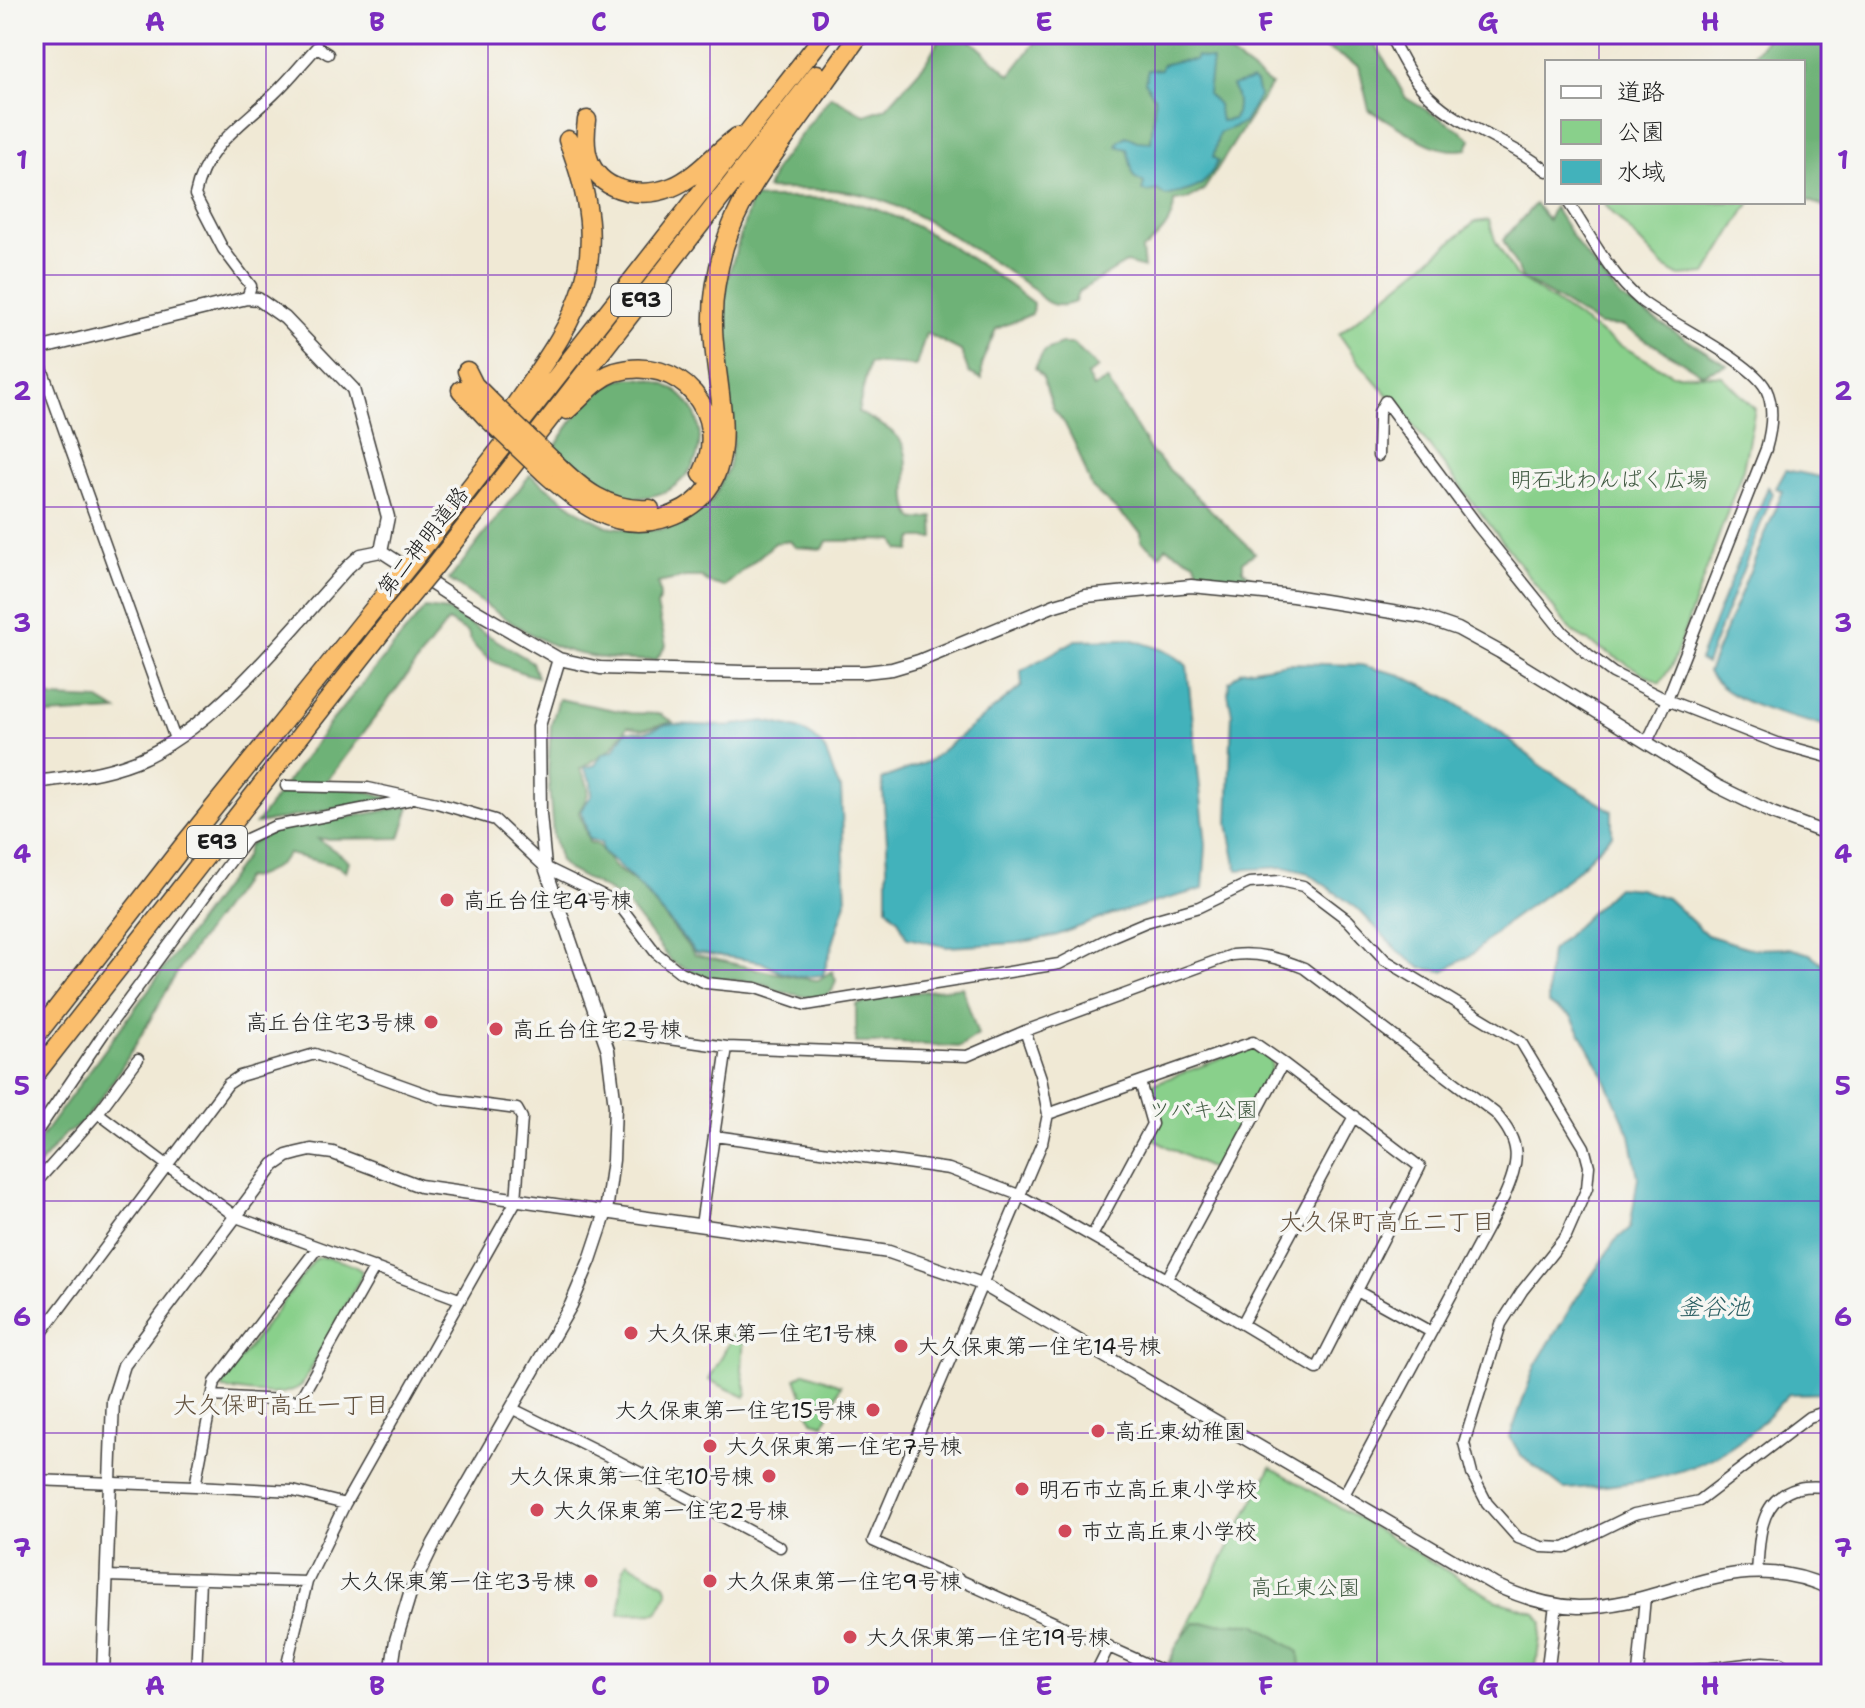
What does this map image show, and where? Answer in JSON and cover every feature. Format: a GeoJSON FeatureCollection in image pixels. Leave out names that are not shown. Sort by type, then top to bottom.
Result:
{"type":"FeatureCollection","features":[{"type":"Feature","properties":{"kind":"highway","name":"第二神明道路"},"geometry":{"type":"LineString","coordinates":[[34,1038],[825,34]]}},
{"type":"Feature","properties":{"kind":"highway","name":"第二神明道路"},"geometry":{"type":"LineString","coordinates":[[34,1076],[848,34]]}},
{"type":"Feature","properties":{"kind":"highway"},"geometry":{"type":"LineString","coordinates":[[461,390],[491,412],[548,467],[566,492],[599,515],[622,521],[659,520],[678,513],[696,501],[710,485],[722,457],[725,437],[712,325],[716,283],[734,219],[749,188],[860,34]]}},
{"type":"Feature","properties":{"kind":"highway"},"geometry":{"type":"LineString","coordinates":[[587,120],[585,144],[590,165],[602,179],[618,190],[636,193],[673,186],[692,175],[715,153],[755,125]]}},
{"type":"Feature","properties":{"kind":"highway"},"geometry":{"type":"LineString","coordinates":[[459,498],[488,445],[564,333],[585,283],[590,259],[589,217],[581,173],[568,140]]}},
{"type":"Feature","properties":{"kind":"highway"},"geometry":{"type":"LineString","coordinates":[[540,430],[571,407],[591,386],[614,373],[641,369],[668,373],[686,384],[703,405],[710,425],[710,456],[703,472],[692,488],[665,506],[633,510],[603,502],[548,467]]}},
{"type":"Feature","properties":{"kind":"highway"},"geometry":{"type":"LineString","coordinates":[[467,371],[491,412]]}},
{"type":"Feature","properties":{"kind":"street"},"geometry":{"type":"LineString","coordinates":[[1389,34],[1402,59],[1430,97],[1462,119],[1528,155],[1545,169]]}},
{"type":"Feature","properties":{"kind":"street"},"geometry":{"type":"LineString","coordinates":[[247,298],[251,286],[223,249],[195,195],[199,174],[234,127],[274,94],[317,47],[328,54]]}},
{"type":"Feature","properties":{"kind":"street"},"geometry":{"type":"LineString","coordinates":[[1569,204],[1618,276],[1641,301],[1730,357],[1762,381],[1768,392],[1771,431],[1766,449],[1667,700],[1647,742]]}},
{"type":"Feature","properties":{"kind":"street"},"geometry":{"type":"LineString","coordinates":[[175,739],[35,350],[247,298],[258,299],[285,318],[353,389],[388,517],[381,551]]}},
{"type":"Feature","properties":{"kind":"street"},"geometry":{"type":"LineString","coordinates":[[1378,456],[1379,412],[1385,401],[1478,526],[1563,632],[1613,673],[1667,700],[1780,744],[1831,758]]}},
{"type":"Feature","properties":{"kind":"street"},"geometry":{"type":"LineString","coordinates":[[34,782],[96,774],[138,760],[175,739],[219,707],[361,555],[381,551],[452,597],[559,659],[600,668],[835,672],[892,669],[958,646],[1055,605],[1086,596],[1191,586],[1293,596],[1423,617],[1458,629],[1500,652],[1717,786],[1772,813],[1831,835]]}},
{"type":"Feature","properties":{"kind":"street"},"geometry":{"type":"LineString","coordinates":[[391,1674],[396,1640],[411,1590],[434,1543],[571,1305],[606,1212],[613,1160],[615,1106],[603,1030],[545,867],[540,814],[539,726],[559,659]]}},
{"type":"Feature","properties":{"kind":"street"},"geometry":{"type":"LineString","coordinates":[[286,786],[368,788],[495,820],[545,867],[617,902],[656,953],[680,972],[706,983],[756,988],[806,1005],[1059,964],[1113,936],[1146,922],[1199,907],[1249,883],[1280,881],[1303,886],[1348,920],[1385,960],[1521,1042],[1584,1147],[1589,1166],[1587,1188],[1566,1236],[1522,1291],[1501,1324],[1464,1443],[1472,1474],[1487,1503],[1518,1538],[1542,1547],[1565,1548],[1634,1514],[1699,1501],[1809,1417],[1831,1410]]}},
{"type":"Feature","properties":{"kind":"street"},"geometry":{"type":"LineString","coordinates":[[34,1136],[247,839],[275,826],[414,798]]}},
{"type":"Feature","properties":{"kind":"street"},"geometry":{"type":"LineString","coordinates":[[603,1030],[727,1047],[967,1056],[1025,1031],[1232,955],[1252,953],[1278,958],[1304,968],[1495,1113],[1508,1128],[1517,1161],[1504,1197],[1344,1495]]}},
{"type":"Feature","properties":{"kind":"street"},"geometry":{"type":"LineString","coordinates":[[1025,1031],[1041,1078],[1048,1114],[1042,1143],[873,1541],[1169,1674]]}},
{"type":"Feature","properties":{"kind":"street"},"geometry":{"type":"LineString","coordinates":[[715,1136],[949,1169],[1019,1195],[1317,1369],[1420,1167],[1253,1042],[1048,1114]]}},
{"type":"Feature","properties":{"kind":"street"},"geometry":{"type":"LineString","coordinates":[[701,1225],[727,1047]]}},
{"type":"Feature","properties":{"kind":"street"},"geometry":{"type":"LineString","coordinates":[[34,1343],[165,1165],[228,1084],[240,1076],[315,1054],[441,1099],[517,1109],[522,1118],[516,1201],[345,1504],[307,1582],[287,1674]]}},
{"type":"Feature","properties":{"kind":"street"},"geometry":{"type":"LineString","coordinates":[[34,1185],[98,1113],[138,1059]]}},
{"type":"Feature","properties":{"kind":"street"},"geometry":{"type":"LineString","coordinates":[[1167,1279],[1283,1063]]}},
{"type":"Feature","properties":{"kind":"street"},"geometry":{"type":"LineString","coordinates":[[1092,1236],[1152,1124],[1140,1082]]}},
{"type":"Feature","properties":{"kind":"street"},"geometry":{"type":"LineString","coordinates":[[98,1113],[236,1217],[459,1299]]}},
{"type":"Feature","properties":{"kind":"street"},"geometry":{"type":"LineString","coordinates":[[1242,1324],[1354,1116]]}},
{"type":"Feature","properties":{"kind":"street"},"geometry":{"type":"LineString","coordinates":[[103,1674],[113,1400],[124,1365],[274,1165],[287,1156],[311,1150],[333,1153],[420,1186],[889,1252],[982,1284],[1495,1585],[1521,1597],[1578,1607],[1645,1597],[1724,1574],[1757,1572],[1793,1576],[1831,1589]]}},
{"type":"Feature","properties":{"kind":"street"},"geometry":{"type":"LineString","coordinates":[[195,1486],[215,1382],[318,1247]]}},
{"type":"Feature","properties":{"kind":"street"},"geometry":{"type":"LineString","coordinates":[[212,1396],[299,1401],[375,1267]]}},
{"type":"Feature","properties":{"kind":"street"},"geometry":{"type":"LineString","coordinates":[[1357,1291],[1431,1332]]}},
{"type":"Feature","properties":{"kind":"street"},"geometry":{"type":"LineString","coordinates":[[511,1408],[780,1547]]}},
{"type":"Feature","properties":{"kind":"street"},"geometry":{"type":"LineString","coordinates":[[34,1480],[293,1491],[345,1504]]}},
{"type":"Feature","properties":{"kind":"street"},"geometry":{"type":"LineString","coordinates":[[1757,1572],[1761,1523],[1772,1501],[1799,1488],[1831,1487]]}},
{"type":"Feature","properties":{"kind":"street"},"geometry":{"type":"LineString","coordinates":[[106,1576],[307,1582]]}},
{"type":"Feature","properties":{"kind":"street"},"geometry":{"type":"LineString","coordinates":[[196,1674],[200,1580]]}},
{"type":"Feature","properties":{"kind":"street"},"geometry":{"type":"LineString","coordinates":[[1638,1674],[1645,1597]]}},
{"type":"Feature","properties":{"kind":"street"},"geometry":{"type":"LineString","coordinates":[[1547,1674],[1556,1605]]}},
{"type":"Feature","properties":{"kind":"street"},"geometry":{"type":"LineString","coordinates":[[1095,1674],[1109,1646]]}},
{"type":"Feature","properties":{"kind":"street"},"geometry":{"type":"LineString","coordinates":[[1663,1674],[1725,1671],[1763,1662],[1780,1663],[1797,1674]]}},
{"type":"Feature","properties":{"kind":"green space"},"geometry":{"type":"Polygon","coordinates":[[[942,34],[964,34],[1010,75],[1042,34],[1203,34],[1271,85],[1203,191],[1188,199],[1174,201],[1164,229],[1142,250],[1144,268],[1126,263],[1078,292],[1075,302],[1057,305],[1047,302],[1034,289],[966,244],[892,204],[842,191],[767,189],[776,167],[831,96],[865,115],[886,108],[925,64],[942,34]]]}},
{"type":"Feature","properties":{"kind":"green space"},"geometry":{"type":"Polygon","coordinates":[[[1299,34],[1370,34],[1406,98],[1471,139],[1467,149],[1454,150],[1428,144],[1369,110],[1359,66],[1299,34]]]}},
{"type":"Feature","properties":{"kind":"green space"},"geometry":{"type":"Polygon","coordinates":[[[1769,34],[1831,34],[1831,210],[1805,199],[1805,60],[1750,60],[1769,34]]]}},
{"type":"Feature","properties":{"kind":"green space"},"geometry":{"type":"Polygon","coordinates":[[[752,198],[839,200],[888,214],[940,240],[1033,303],[1032,314],[996,329],[982,362],[982,379],[969,373],[961,351],[926,333],[916,366],[869,363],[858,412],[887,428],[900,440],[907,459],[907,502],[910,512],[915,520],[933,517],[934,538],[913,538],[910,551],[899,550],[894,540],[827,541],[823,549],[795,547],[790,541],[775,543],[724,587],[707,582],[702,577],[658,583],[660,597],[657,606],[666,645],[656,660],[597,657],[547,643],[449,580],[530,475],[582,513],[607,526],[640,531],[665,529],[712,501],[728,468],[733,442],[721,332],[727,280],[752,198]]]}},
{"type":"Feature","properties":{"kind":"green space"},"geometry":{"type":"Polygon","coordinates":[[[1535,204],[1548,220],[1554,207],[1580,248],[1621,298],[1727,365],[1702,374],[1623,326],[1599,325],[1522,278],[1503,240],[1535,204]]]}},
{"type":"Feature","properties":{"kind":"green space"},"geometry":{"type":"Polygon","coordinates":[[[1749,204],[1706,274],[1679,276],[1663,266],[1605,205],[1749,204]]]}},
{"type":"Feature","properties":{"kind":"green space","name":"明石北わんぱく広場"},"geometry":{"type":"Polygon","coordinates":[[[1489,220],[1495,240],[1515,275],[1614,342],[1672,374],[1722,376],[1755,409],[1743,469],[1672,665],[1660,683],[1572,632],[1339,334],[1475,222],[1489,220]]]}},
{"type":"Feature","properties":{"kind":"green space"},"geometry":{"type":"Polygon","coordinates":[[[1061,344],[1073,344],[1098,368],[1087,375],[1093,388],[1107,380],[1152,453],[1255,553],[1243,561],[1243,570],[1259,584],[1201,579],[1195,562],[1166,547],[1160,555],[1141,541],[1141,532],[1092,488],[1076,446],[1053,408],[1043,378],[1035,368],[1044,351],[1061,344]]]}},
{"type":"Feature","properties":{"kind":"green space"},"geometry":{"type":"Polygon","coordinates":[[[626,378],[658,382],[681,395],[695,414],[700,436],[696,459],[683,478],[663,492],[620,498],[599,491],[553,450],[593,397],[626,378]]]}},
{"type":"Feature","properties":{"kind":"green space"},"geometry":{"type":"Polygon","coordinates":[[[425,608],[448,611],[532,662],[537,677],[496,663],[479,651],[468,633],[448,621],[324,785],[391,798],[256,824],[330,723],[425,608]]]}},
{"type":"Feature","properties":{"kind":"green space"},"geometry":{"type":"Polygon","coordinates":[[[34,690],[54,698],[99,700],[117,711],[47,715],[34,709],[34,690]]]}},
{"type":"Feature","properties":{"kind":"green space"},"geometry":{"type":"Polygon","coordinates":[[[559,699],[630,713],[660,714],[673,722],[642,729],[628,726],[612,748],[580,769],[588,790],[579,812],[589,842],[598,845],[613,866],[641,887],[695,955],[818,980],[832,971],[836,980],[832,991],[811,998],[778,991],[765,984],[700,976],[672,962],[626,903],[567,869],[560,861],[553,836],[548,773],[551,725],[559,699]]]}},
{"type":"Feature","properties":{"kind":"green space"},"geometry":{"type":"Polygon","coordinates":[[[410,806],[400,838],[318,839],[349,861],[346,872],[338,866],[288,854],[269,870],[245,878],[177,973],[93,1110],[78,1126],[66,1133],[34,1171],[34,1147],[245,857],[249,845],[273,831],[410,806]]]}},
{"type":"Feature","properties":{"kind":"green space"},"geometry":{"type":"Polygon","coordinates":[[[962,987],[978,1035],[960,1047],[856,1043],[856,1005],[891,995],[962,987]]]}},
{"type":"Feature","properties":{"kind":"green space","name":"ツバキ公園"},"geometry":{"type":"Polygon","coordinates":[[[1250,1048],[1259,1050],[1271,1059],[1272,1069],[1217,1172],[1152,1139],[1160,1118],[1148,1092],[1150,1085],[1250,1048]]]}},
{"type":"Feature","properties":{"kind":"green space"},"geometry":{"type":"Polygon","coordinates":[[[321,1257],[342,1261],[362,1271],[302,1385],[274,1394],[223,1389],[223,1382],[315,1259],[321,1257]]]}},
{"type":"Feature","properties":{"kind":"green space"},"geometry":{"type":"Polygon","coordinates":[[[737,1328],[744,1331],[742,1371],[747,1393],[745,1397],[709,1380],[737,1328]]]}},
{"type":"Feature","properties":{"kind":"green space"},"geometry":{"type":"Polygon","coordinates":[[[805,1372],[841,1385],[824,1424],[812,1421],[796,1378],[805,1372]]]}},
{"type":"Feature","properties":{"kind":"green space","name":"高丘東公園"},"geometry":{"type":"Polygon","coordinates":[[[1271,1467],[1498,1601],[1536,1613],[1542,1623],[1535,1674],[1188,1674],[1167,1665],[1271,1467]]]}},
{"type":"Feature","properties":{"kind":"green space"},"geometry":{"type":"Polygon","coordinates":[[[627,1562],[665,1584],[668,1593],[657,1613],[620,1614],[623,1569],[627,1562]]]}},
{"type":"Feature","properties":{"kind":"green space"},"geometry":{"type":"Polygon","coordinates":[[[1194,1623],[1255,1624],[1299,1652],[1300,1674],[1194,1674],[1169,1665],[1177,1644],[1194,1623]]]}},
{"type":"Feature","properties":{"kind":"water"},"geometry":{"type":"Polygon","coordinates":[[[1197,56],[1212,60],[1208,94],[1218,105],[1221,121],[1234,119],[1236,115],[1236,94],[1232,86],[1252,80],[1256,83],[1259,96],[1244,123],[1219,133],[1213,157],[1218,161],[1203,183],[1166,196],[1157,190],[1142,191],[1144,183],[1134,177],[1127,149],[1117,146],[1118,142],[1126,136],[1151,142],[1155,98],[1145,82],[1148,70],[1161,69],[1162,65],[1177,61],[1195,60],[1197,56]]]}},
{"type":"Feature","properties":{"kind":"water"},"geometry":{"type":"Polygon","coordinates":[[[1786,470],[1831,479],[1831,727],[1781,715],[1746,701],[1730,693],[1708,672],[1783,491],[1776,488],[1786,470]]]}},
{"type":"Feature","properties":{"kind":"water"},"geometry":{"type":"Polygon","coordinates":[[[1768,487],[1773,493],[1706,664],[1699,660],[1768,487]]]}},
{"type":"Feature","properties":{"kind":"water"},"geometry":{"type":"Polygon","coordinates":[[[1130,639],[1168,652],[1187,666],[1206,845],[1203,889],[1110,915],[1055,936],[1016,943],[947,947],[907,938],[898,919],[887,908],[887,842],[882,779],[929,761],[1022,686],[1021,671],[1076,640],[1130,639]]]}},
{"type":"Feature","properties":{"kind":"water"},"geometry":{"type":"Polygon","coordinates":[[[1289,663],[1361,665],[1401,675],[1446,697],[1500,732],[1544,768],[1612,811],[1612,835],[1571,876],[1509,921],[1471,955],[1443,971],[1421,968],[1399,952],[1358,909],[1308,873],[1284,867],[1237,870],[1228,824],[1232,714],[1229,682],[1241,671],[1289,663]]]}},
{"type":"Feature","properties":{"kind":"water"},"geometry":{"type":"Polygon","coordinates":[[[764,721],[796,729],[818,741],[826,752],[841,789],[846,902],[823,975],[801,977],[780,972],[761,962],[695,952],[641,887],[603,852],[601,843],[589,839],[581,810],[592,795],[591,782],[584,768],[595,765],[602,754],[614,750],[626,731],[644,732],[668,724],[727,726],[764,721]]]}},
{"type":"Feature","properties":{"kind":"water","name":"釜谷池"},"geometry":{"type":"Polygon","coordinates":[[[1617,887],[1639,889],[1667,898],[1707,935],[1753,949],[1789,948],[1810,954],[1831,970],[1831,1393],[1789,1394],[1740,1441],[1721,1454],[1678,1472],[1633,1482],[1564,1489],[1521,1456],[1510,1437],[1535,1366],[1615,1241],[1630,1228],[1638,1177],[1630,1135],[1602,1072],[1571,1016],[1548,1004],[1548,975],[1551,951],[1617,887]]]}},
{"type":"Feature","properties":{"kind":"place","name":"高丘台住宅4号棟"},"geometry":{"type":"Point","coordinates":[447,900]}},
{"type":"Feature","properties":{"kind":"place","name":"高丘台住宅3号棟"},"geometry":{"type":"Point","coordinates":[431,1022]}},
{"type":"Feature","properties":{"kind":"place","name":"高丘台住宅2号棟"},"geometry":{"type":"Point","coordinates":[496,1029]}},
{"type":"Feature","properties":{"kind":"place","name":"大久保東第一住宅1号棟"},"geometry":{"type":"Point","coordinates":[631,1333]}},
{"type":"Feature","properties":{"kind":"place","name":"大久保東第一住宅14号棟"},"geometry":{"type":"Point","coordinates":[901,1346]}},
{"type":"Feature","properties":{"kind":"place","name":"大久保東第一住宅15号棟"},"geometry":{"type":"Point","coordinates":[873,1410]}},
{"type":"Feature","properties":{"kind":"place","name":"高丘東幼稚園"},"geometry":{"type":"Point","coordinates":[1098,1431]}},
{"type":"Feature","properties":{"kind":"place","name":"大久保東第一住宅7号棟"},"geometry":{"type":"Point","coordinates":[710,1446]}},
{"type":"Feature","properties":{"kind":"place","name":"大久保東第一住宅10号棟"},"geometry":{"type":"Point","coordinates":[769,1476]}},
{"type":"Feature","properties":{"kind":"place","name":"明石市立高丘東小学校"},"geometry":{"type":"Point","coordinates":[1022,1489]}},
{"type":"Feature","properties":{"kind":"place","name":"大久保東第一住宅2号棟"},"geometry":{"type":"Point","coordinates":[537,1510]}},
{"type":"Feature","properties":{"kind":"place","name":"市立高丘東小学校"},"geometry":{"type":"Point","coordinates":[1065,1531]}},
{"type":"Feature","properties":{"kind":"place","name":"大久保東第一住宅3号棟"},"geometry":{"type":"Point","coordinates":[591,1581]}},
{"type":"Feature","properties":{"kind":"place","name":"大久保東第一住宅9号棟"},"geometry":{"type":"Point","coordinates":[710,1581]}},
{"type":"Feature","properties":{"kind":"place","name":"大久保東第一住宅19号棟"},"geometry":{"type":"Point","coordinates":[850,1637]}},
{"type":"Feature","properties":{"kind":"district","name":"大久保町高丘二丁目"},"geometry":{"type":"Point","coordinates":[1387,1222]}},
{"type":"Feature","properties":{"kind":"district","name":"大久保町高丘一丁目"},"geometry":{"type":"Point","coordinates":[281,1405]}}]}
